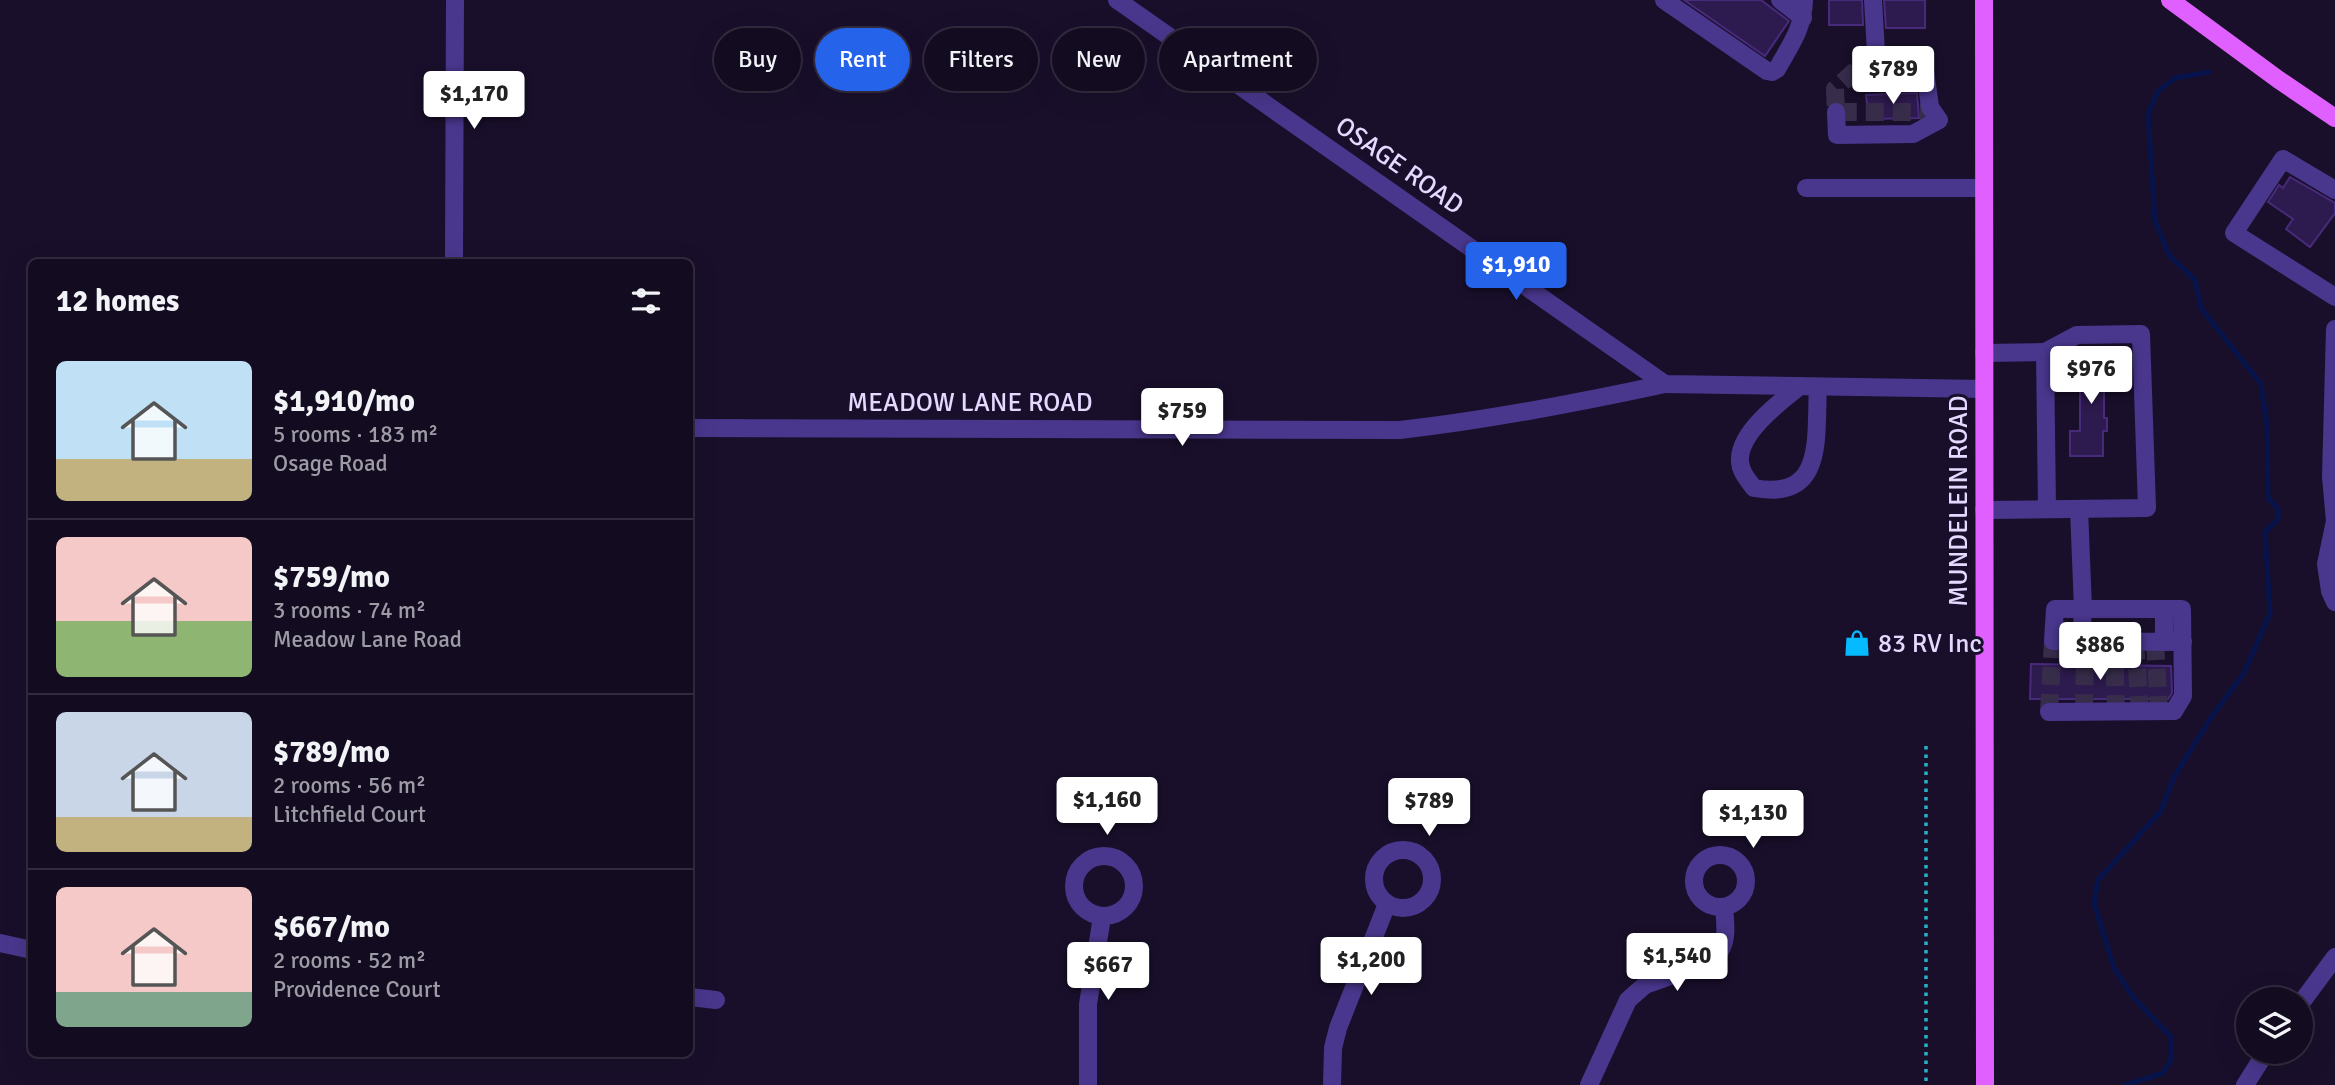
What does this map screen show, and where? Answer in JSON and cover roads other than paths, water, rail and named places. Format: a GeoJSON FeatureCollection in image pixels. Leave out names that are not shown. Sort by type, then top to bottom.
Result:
{"type":"FeatureCollection","features":[{"type":"Feature","properties":{"kind":"main road","name":"MUNDELEIN ROAD"},"geometry":{"type":"LineString","coordinates":[[1984,0],[1985,1085]]}},
{"type":"Feature","properties":{"kind":"main road"},"geometry":{"type":"LineString","coordinates":[[1984,22],[1992,0]]}},
{"type":"Feature","properties":{"kind":"main road"},"geometry":{"type":"LineString","coordinates":[[2169,0],[2335,118]]}},
{"type":"Feature","properties":{"kind":"street"},"geometry":{"type":"LineString","coordinates":[[454,259],[455,0]]}},
{"type":"Feature","properties":{"kind":"street","name":"OSAGE ROAD"},"geometry":{"type":"LineString","coordinates":[[1117,0],[1665,384]]}},
{"type":"Feature","properties":{"kind":"street"},"geometry":{"type":"LineString","coordinates":[[1664,0],[1772,72],[1777,69],[1788,49],[1803,9],[1780,0]]}},
{"type":"Feature","properties":{"kind":"street"},"geometry":{"type":"LineString","coordinates":[[1836,112],[1837,135],[1913,134],[1939,120],[1930,107],[1925,70],[1883,71],[1876,52],[1872,0]]}},
{"type":"Feature","properties":{"kind":"street"},"geometry":{"type":"LineString","coordinates":[[2335,190],[2283,159],[2234,233],[2335,297]]}},
{"type":"Feature","properties":{"kind":"street"},"geometry":{"type":"LineString","coordinates":[[1806,188],[1984,188]]}},
{"type":"Feature","properties":{"kind":"street"},"geometry":{"type":"LineString","coordinates":[[2335,329],[2331,477],[2335,521],[2326,564],[2326,577],[2335,603]]}},
{"type":"Feature","properties":{"kind":"street"},"geometry":{"type":"LineString","coordinates":[[1984,353],[2045,352],[2077,335],[2141,334],[2147,508],[1984,510]]}},
{"type":"Feature","properties":{"kind":"street"},"geometry":{"type":"LineString","coordinates":[[2045,352],[2047,509]]}},
{"type":"Feature","properties":{"kind":"street"},"geometry":{"type":"LineString","coordinates":[[1665,384],[1984,389]]}},
{"type":"Feature","properties":{"kind":"street","name":"MEADOW LANE ROAD"},"geometry":{"type":"LineString","coordinates":[[693,428],[1400,429],[1450,424],[1578,403],[1665,384]]}},
{"type":"Feature","properties":{"kind":"street"},"geometry":{"type":"LineString","coordinates":[[1800,386],[1769,411],[1746,440],[1740,458],[1743,475],[1754,488],[1773,492],[1795,486],[1806,476],[1815,456],[1818,387]]}},
{"type":"Feature","properties":{"kind":"street"},"geometry":{"type":"LineString","coordinates":[[2079,509],[2089,609],[2088,641]]}},
{"type":"Feature","properties":{"kind":"street"},"geometry":{"type":"LineString","coordinates":[[2049,712],[2174,711],[2183,696],[2183,642],[2182,609],[2055,609],[2053,640],[2183,642]]}},
{"type":"Feature","properties":{"kind":"street"},"geometry":{"type":"LineString","coordinates":[[2117,609],[2117,641]]}},
{"type":"Feature","properties":{"kind":"street"},"geometry":{"type":"LineString","coordinates":[[2141,609],[2141,642]]}},
{"type":"Feature","properties":{"kind":"street"},"geometry":{"type":"LineString","coordinates":[[2164,609],[2164,642]]}},
{"type":"Feature","properties":{"kind":"street"},"geometry":{"type":"LineString","coordinates":[[1332,1085],[1333,1048],[1338,1028],[1387,904]]}},
{"type":"Feature","properties":{"kind":"street"},"geometry":{"type":"LineString","coordinates":[[1589,1085],[1628,1000],[1645,985],[1690,969],[1720,951],[1725,936],[1724,907]]}},
{"type":"Feature","properties":{"kind":"street"},"geometry":{"type":"LineString","coordinates":[[1088,1085],[1088,1004],[1102,917]]}},
{"type":"Feature","properties":{"kind":"street"},"geometry":{"type":"LineString","coordinates":[[0,943],[28,949]]}},
{"type":"Feature","properties":{"kind":"street"},"geometry":{"type":"LineString","coordinates":[[2313,992],[2328,979],[2335,957]]}},
{"type":"Feature","properties":{"kind":"street"},"geometry":{"type":"LineString","coordinates":[[693,997],[716,1000]]}},
{"type":"Feature","properties":{"kind":"street"},"geometry":{"type":"LineString","coordinates":[[2245,1085],[2258,1064]]}},
{"type":"Feature","properties":{"kind":"waterway"},"geometry":{"type":"LineString","coordinates":[[2125,1085],[2163,1073],[2171,1060],[2171,1037],[2133,997],[2114,968],[2094,903],[2098,880],[2161,811],[2174,777],[2212,716],[2244,673],[2270,613],[2265,532],[2278,519],[2278,509],[2268,498],[2267,425],[2261,384],[2201,308],[2195,280],[2169,255],[2155,221],[2148,114],[2158,91],[2175,78],[2209,72]]}},
{"type":"Feature","properties":{"kind":"tunnel"},"geometry":{"type":"LineString","coordinates":[[1876,52],[1835,89],[1836,112],[1935,112]]}},
{"type":"Feature","properties":{"kind":"tunnel"},"geometry":{"type":"LineString","coordinates":[[2049,712],[2053,641]]}},
{"type":"Feature","properties":{"kind":"tunnel"},"geometry":{"type":"LineString","coordinates":[[2084,712],[2085,641]]}},
{"type":"Feature","properties":{"kind":"tunnel"},"geometry":{"type":"LineString","coordinates":[[2114,641],[2116,712]]}},
{"type":"Feature","properties":{"kind":"tunnel"},"geometry":{"type":"LineString","coordinates":[[2135,642],[2140,711]]}},
{"type":"Feature","properties":{"kind":"tunnel"},"geometry":{"type":"LineString","coordinates":[[2155,642],[2159,711]]}},
{"type":"Feature","properties":{"kind":"place","name":"83 RV Inc"},"geometry":{"type":"Point","coordinates":[1857,643]}}]}
